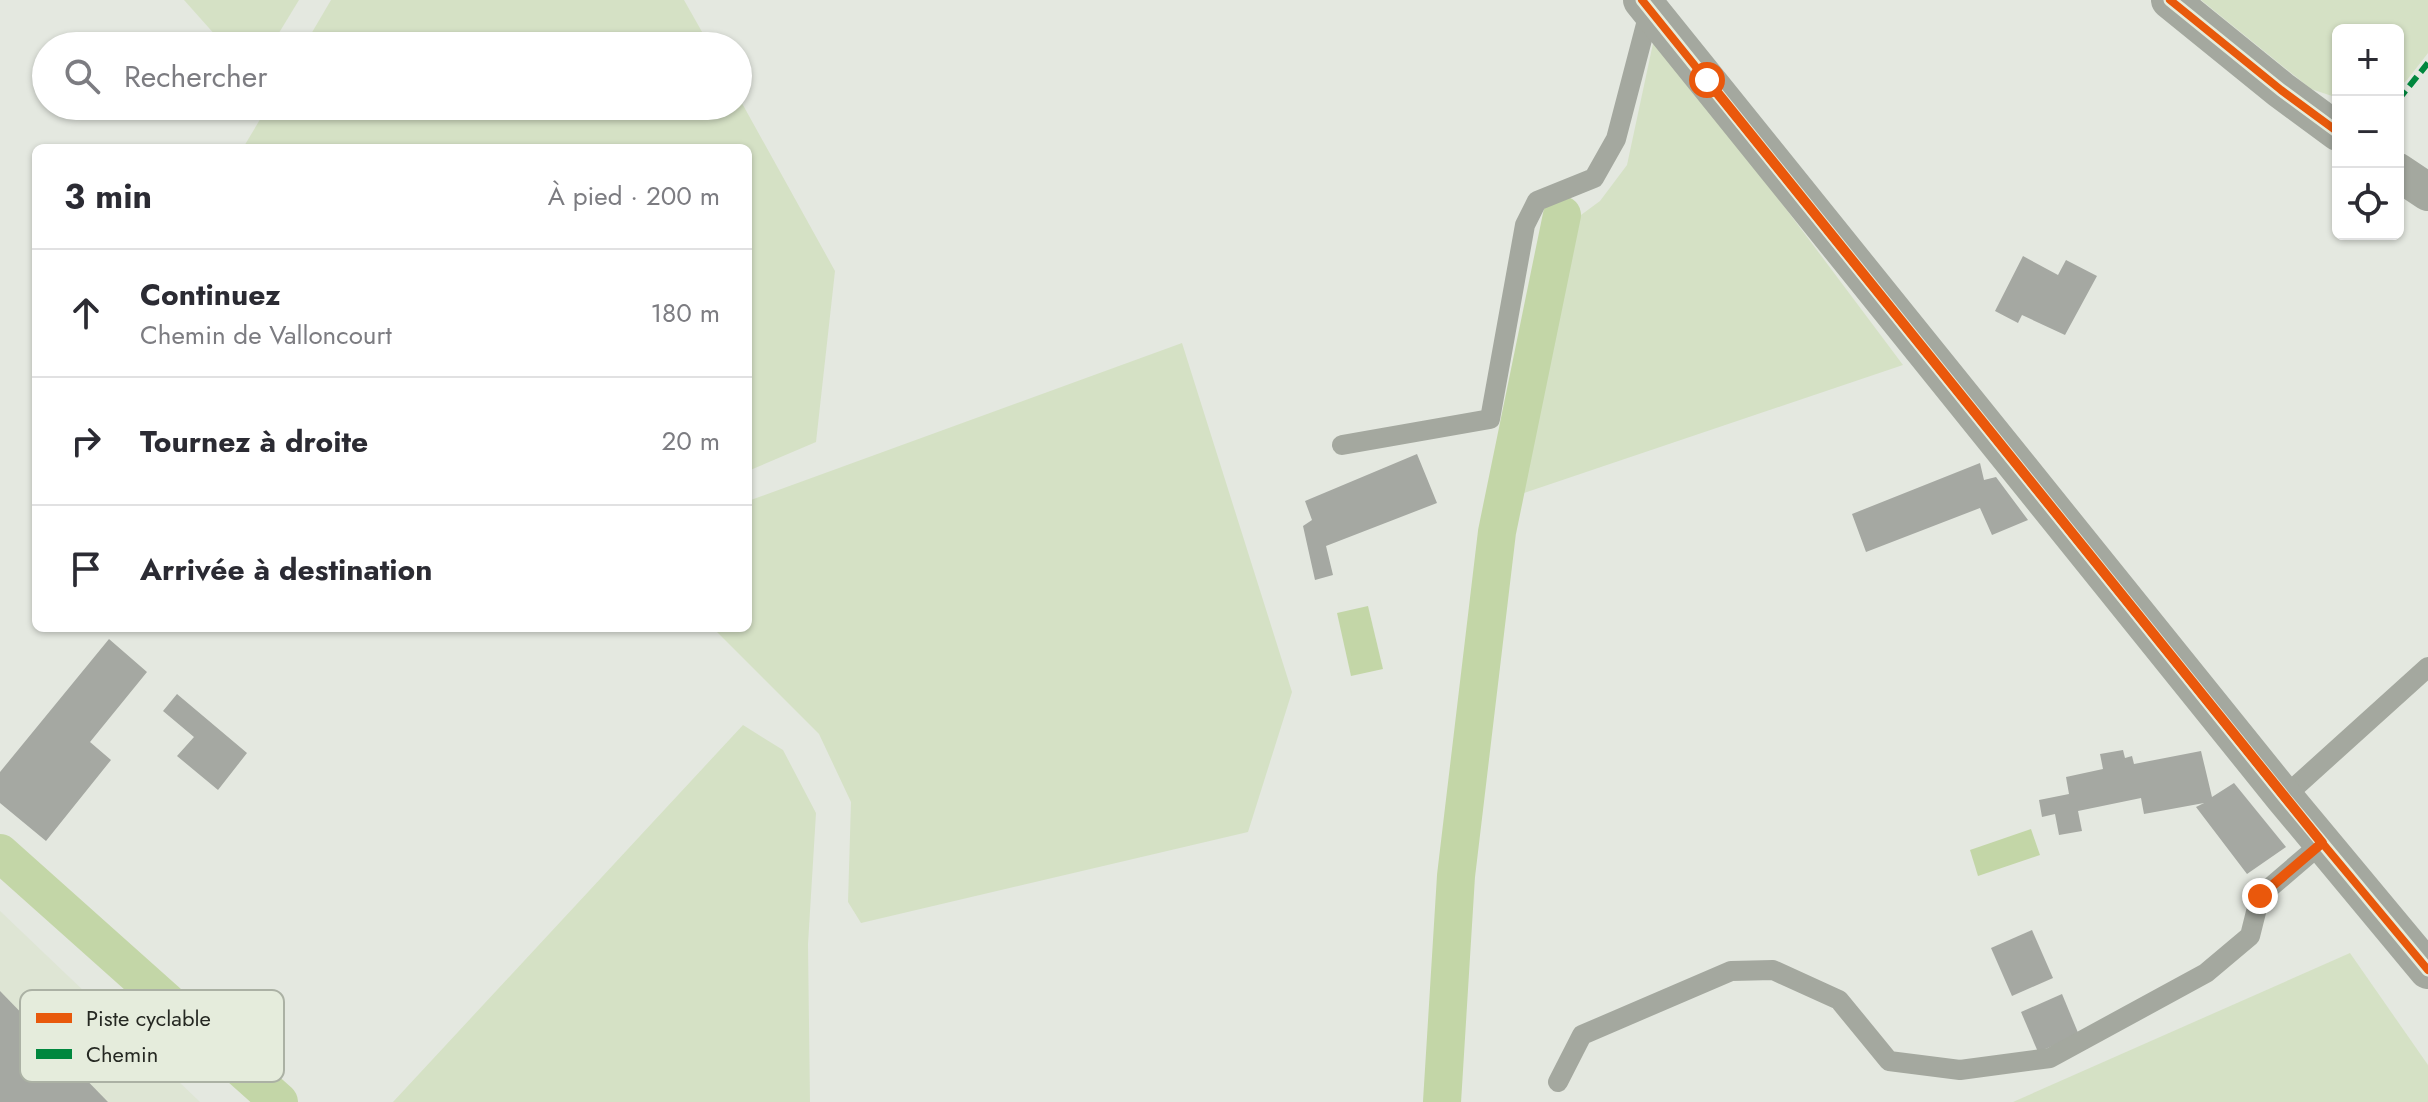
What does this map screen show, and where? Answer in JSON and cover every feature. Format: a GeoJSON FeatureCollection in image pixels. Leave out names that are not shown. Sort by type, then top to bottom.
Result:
{"type":"FeatureCollection","features":[{"type":"Feature","properties":{"kind":"street"},"geometry":{"type":"LineString","coordinates":[[2170,0],[2332,128]]}},
{"type":"Feature","properties":{"kind":"street"},"geometry":{"type":"LineString","coordinates":[[1646,4],[2284,797],[2428,970]]}},
{"type":"Feature","properties":{"kind":"street"},"geometry":{"type":"LineString","coordinates":[[2404,176],[2428,192]]}},
{"type":"Feature","properties":{"kind":"lane"},"geometry":{"type":"LineString","coordinates":[[1342,445],[1490,419],[1525,225],[1537,201],[1594,178],[1616,139],[1646,4]]}},
{"type":"Feature","properties":{"kind":"lane"},"geometry":{"type":"LineString","coordinates":[[2284,797],[2428,667]]}},
{"type":"Feature","properties":{"kind":"lane"},"geometry":{"type":"LineString","coordinates":[[1558,1082],[1582,1035],[1731,971],[1773,970],[1839,1000],[1889,1061],[1960,1070],[2050,1058],[2206,973],[2250,936],[2260,896],[2322,843]]}},
{"type":"Feature","properties":{"kind":"shaded area"},"geometry":{"type":"Polygon","coordinates":[[[184,0],[299,0],[280,32],[213,32],[184,0]]]}},
{"type":"Feature","properties":{"kind":"shaded area"},"geometry":{"type":"Polygon","coordinates":[[[331,0],[684,0],[702,32],[312,32],[331,0]]]}},
{"type":"Feature","properties":{"kind":"shaded area"},"geometry":{"type":"Polygon","coordinates":[[[2201,0],[2428,0],[2428,53],[2404,83],[2404,24],[2332,24],[2332,96],[2311,89],[2201,0]]]}},
{"type":"Feature","properties":{"kind":"shaded area"},"geometry":{"type":"Polygon","coordinates":[[[1655,34],[1903,365],[1515,496],[1566,226],[1600,201],[1627,165],[1655,34]]]}},
{"type":"Feature","properties":{"kind":"shaded area"},"geometry":{"type":"Polygon","coordinates":[[[260,120],[751,120],[835,271],[816,442],[752,469],[752,144],[245,144],[260,120]]]}},
{"type":"Feature","properties":{"kind":"shaded area"},"geometry":{"type":"Polygon","coordinates":[[[1182,343],[1292,692],[1248,832],[861,923],[848,902],[851,802],[819,734],[717,632],[752,632],[752,500],[1182,343]]]}},
{"type":"Feature","properties":{"kind":"shaded area"},"geometry":{"type":"Polygon","coordinates":[[[1368,606],[1383,669],[1351,676],[1337,613],[1368,606]]]}},
{"type":"Feature","properties":{"kind":"shaded area"},"geometry":{"type":"Polygon","coordinates":[[[743,725],[783,750],[816,813],[808,944],[810,1102],[393,1102],[743,725]]]}},
{"type":"Feature","properties":{"kind":"shaded area"},"geometry":{"type":"Polygon","coordinates":[[[2031,829],[2040,855],[1978,876],[1970,850],[2031,829]]]}},
{"type":"Feature","properties":{"kind":"shaded area"},"geometry":{"type":"Polygon","coordinates":[[[0,911],[83,990],[20,990],[20,1082],[179,1082],[200,1102],[0,1102],[0,911]]]}},
{"type":"Feature","properties":{"kind":"shaded area"},"geometry":{"type":"Polygon","coordinates":[[[2350,953],[2428,1065],[2428,1102],[2013,1102],[2350,953]]]}},
{"type":"Feature","properties":{"kind":"building"},"geometry":{"type":"Polygon","coordinates":[[[2023,256],[2058,275],[2066,260],[2097,276],[2065,335],[2022,315],[2018,323],[1995,311],[2023,256]]]}},
{"type":"Feature","properties":{"kind":"building"},"geometry":{"type":"Polygon","coordinates":[[[1417,454],[1437,503],[1326,546],[1333,575],[1315,580],[1303,526],[1312,520],[1305,501],[1417,454]]]}},
{"type":"Feature","properties":{"kind":"building"},"geometry":{"type":"Polygon","coordinates":[[[1980,463],[1984,480],[1996,477],[2028,520],[1992,535],[1980,508],[1866,552],[1852,514],[1980,463]]]}},
{"type":"Feature","properties":{"kind":"building"},"geometry":{"type":"Polygon","coordinates":[[[109,639],[147,672],[90,742],[111,760],[46,841],[0,803],[0,772],[109,639]]]}},
{"type":"Feature","properties":{"kind":"building"},"geometry":{"type":"Polygon","coordinates":[[[177,694],[247,753],[218,790],[177,756],[194,737],[163,711],[177,694]]]}},
{"type":"Feature","properties":{"kind":"building"},"geometry":{"type":"Polygon","coordinates":[[[2123,750],[2125,758],[2132,756],[2134,764],[2201,751],[2212,797],[2234,783],[2286,847],[2247,874],[2196,807],[2204,803],[2144,814],[2141,798],[2078,811],[2082,831],[2059,835],[2055,814],[2042,817],[2039,800],[2069,794],[2066,777],[2103,769],[2100,754],[2123,750]]]}},
{"type":"Feature","properties":{"kind":"building"},"geometry":{"type":"Polygon","coordinates":[[[2032,930],[2053,978],[2012,996],[1991,948],[2032,930]]]}},
{"type":"Feature","properties":{"kind":"building"},"geometry":{"type":"Polygon","coordinates":[[[0,991],[20,1012],[20,1082],[89,1082],[108,1102],[0,1102],[0,991]]]}},
{"type":"Feature","properties":{"kind":"building"},"geometry":{"type":"Polygon","coordinates":[[[2062,994],[2079,1035],[2038,1052],[2021,1012],[2062,994]]]}},
{"type":"Feature","properties":{"kind":"waterway"},"geometry":{"type":"LineString","coordinates":[[1442,1102],[1456,876],[1497,532],[1562,215]]}},
{"type":"Feature","properties":{"kind":"waterway"},"geometry":{"type":"LineString","coordinates":[[0,853],[154,990]]}},
{"type":"Feature","properties":{"kind":"waterway"},"geometry":{"type":"LineString","coordinates":[[257,1082],[279,1102]]}},
{"type":"Feature","properties":{"kind":"marked path"},"geometry":{"type":"LineString","coordinates":[[2401,96],[2428,63]]}},
{"type":"Feature","properties":{"kind":"cycle path"},"geometry":{"type":"LineString","coordinates":[[1642,0],[2284,797],[2428,970]]}},
{"type":"Feature","properties":{"kind":"cycle path"},"geometry":{"type":"LineString","coordinates":[[2170,0],[2332,128]]}},
{"type":"Feature","properties":{"kind":"route"},"geometry":{"type":"LineString","coordinates":[[1707,80],[2322,843],[2260,896]]}}]}
